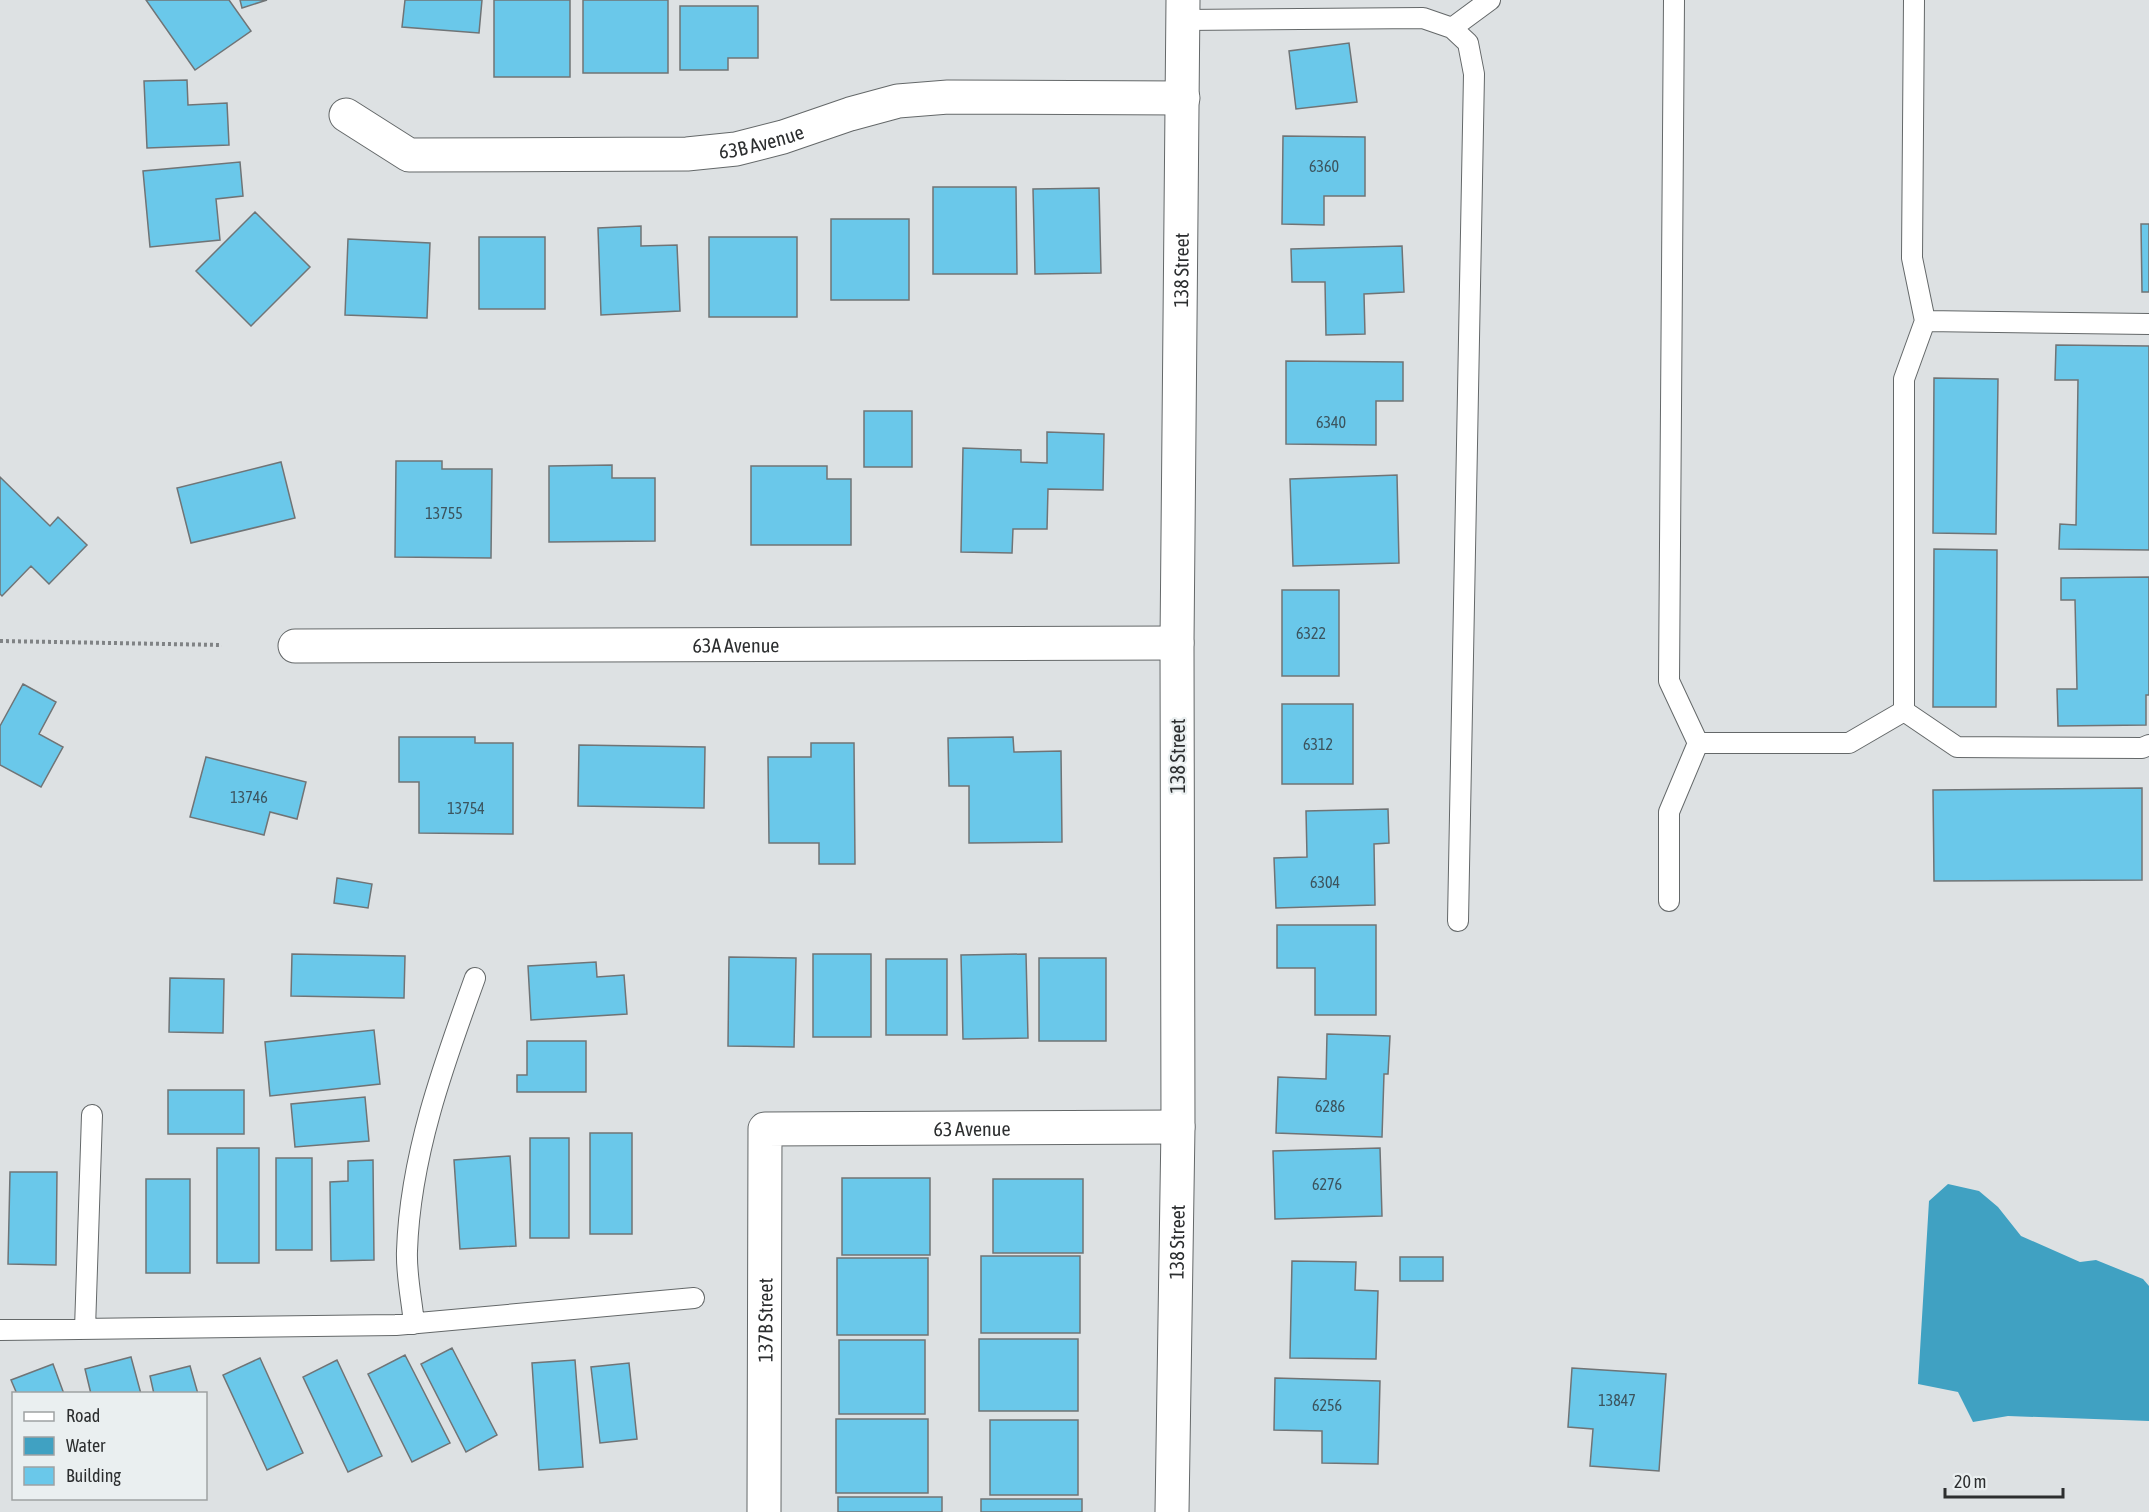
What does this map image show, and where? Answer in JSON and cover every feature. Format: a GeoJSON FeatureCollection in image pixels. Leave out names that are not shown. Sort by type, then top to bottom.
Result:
{"type":"FeatureCollection","features":[{"type":"Feature","properties":{"kind":"street","name":"138 Street"},"geometry":{"type":"LineString","coordinates":[[1172,1512],[1178,1127],[1177,643],[1183,10]]}},
{"type":"Feature","properties":{"kind":"street","name":"63B Avenue"},"geometry":{"type":"LineString","coordinates":[[346,115],[408,155],[687,154],[736,149],[783,137],[850,114],[898,101],[948,98],[1183,98]]}},
{"type":"Feature","properties":{"kind":"street","name":"63A Avenue"},"geometry":{"type":"LineString","coordinates":[[295,646],[1177,643]]}},
{"type":"Feature","properties":{"kind":"street","name":"63 Avenue"},"geometry":{"type":"LineString","coordinates":[[765,1129],[1178,1127]]}},
{"type":"Feature","properties":{"kind":"street","name":"137B Street"},"geometry":{"type":"LineString","coordinates":[[764,1512],[765,1129]]}},
{"type":"Feature","properties":{"kind":"lane"},"geometry":{"type":"LineString","coordinates":[[1452,28],[1490,0]]}},
{"type":"Feature","properties":{"kind":"lane"},"geometry":{"type":"LineString","coordinates":[[1669,901],[1669,812],[1698,744],[1669,681],[1674,0]]}},
{"type":"Feature","properties":{"kind":"lane"},"geometry":{"type":"LineString","coordinates":[[1904,711],[1904,379],[1925,321],[1912,258],[1914,0]]}},
{"type":"Feature","properties":{"kind":"lane"},"geometry":{"type":"LineString","coordinates":[[1183,10],[1423,18],[1452,28],[1468,43],[1474,74],[1458,921]]}},
{"type":"Feature","properties":{"kind":"lane"},"geometry":{"type":"LineString","coordinates":[[1925,321],[2149,324]]}},
{"type":"Feature","properties":{"kind":"lane"},"geometry":{"type":"LineString","coordinates":[[1698,744],[1848,744],[1904,711]]}},
{"type":"Feature","properties":{"kind":"lane"},"geometry":{"type":"LineString","coordinates":[[1904,711],[1957,747],[2142,748],[2149,745]]}},
{"type":"Feature","properties":{"kind":"lane"},"geometry":{"type":"LineString","coordinates":[[414,1324],[407,1253],[415,1176],[443,1068],[475,978]]}},
{"type":"Feature","properties":{"kind":"lane"},"geometry":{"type":"LineString","coordinates":[[85,1329],[92,1115]]}},
{"type":"Feature","properties":{"kind":"lane"},"geometry":{"type":"LineString","coordinates":[[0,1330],[414,1324],[694,1298]]}},
{"type":"Feature","properties":{"kind":"path"},"geometry":{"type":"LineString","coordinates":[[0,641],[222,645]]}},
{"type":"Feature","properties":{"kind":"water"},"geometry":{"type":"Polygon","coordinates":[[[1948,1184],[1979,1191],[1998,1207],[2021,1236],[2080,1262],[2096,1260],[2143,1279],[2149,1286],[2149,1421],[2008,1416],[1973,1422],[1958,1392],[1918,1384],[1929,1201],[1948,1184]]]}},
{"type":"Feature","properties":{"kind":"building"},"geometry":{"type":"Polygon","coordinates":[[[146,0],[229,0],[251,31],[195,70],[146,0]]]}},
{"type":"Feature","properties":{"kind":"building"},"geometry":{"type":"Polygon","coordinates":[[[240,0],[267,0],[242,8],[240,0]]]}},
{"type":"Feature","properties":{"kind":"building"},"geometry":{"type":"Polygon","coordinates":[[[405,0],[482,0],[479,33],[402,27],[405,0]]]}},
{"type":"Feature","properties":{"kind":"building"},"geometry":{"type":"Polygon","coordinates":[[[494,0],[570,0],[570,77],[494,77],[494,0]]]}},
{"type":"Feature","properties":{"kind":"building"},"geometry":{"type":"Polygon","coordinates":[[[583,0],[668,0],[668,73],[583,73],[583,0]]]}},
{"type":"Feature","properties":{"kind":"building"},"geometry":{"type":"Polygon","coordinates":[[[680,6],[758,6],[758,58],[728,58],[728,70],[680,70],[680,6]]]}},
{"type":"Feature","properties":{"kind":"building"},"geometry":{"type":"Polygon","coordinates":[[[1349,43],[1357,102],[1296,109],[1289,51],[1349,43]]]}},
{"type":"Feature","properties":{"kind":"building"},"geometry":{"type":"Polygon","coordinates":[[[187,80],[188,105],[227,103],[229,145],[147,148],[144,81],[187,80]]]}},
{"type":"Feature","properties":{"kind":"building"},"geometry":{"type":"Polygon","coordinates":[[[1283,136],[1365,137],[1365,196],[1324,196],[1324,225],[1282,224],[1283,136]]]}},
{"type":"Feature","properties":{"kind":"building"},"geometry":{"type":"Polygon","coordinates":[[[240,162],[243,196],[216,199],[220,240],[150,247],[143,171],[240,162]]]}},
{"type":"Feature","properties":{"kind":"building"},"geometry":{"type":"Polygon","coordinates":[[[933,187],[1016,187],[1017,274],[933,274],[933,187]]]}},
{"type":"Feature","properties":{"kind":"building"},"geometry":{"type":"Polygon","coordinates":[[[1099,188],[1101,273],[1035,274],[1033,189],[1099,188]]]}},
{"type":"Feature","properties":{"kind":"building"},"geometry":{"type":"Polygon","coordinates":[[[255,212],[310,267],[251,326],[196,271],[255,212]]]}},
{"type":"Feature","properties":{"kind":"building"},"geometry":{"type":"Polygon","coordinates":[[[831,219],[909,219],[909,300],[831,300],[831,219]]]}},
{"type":"Feature","properties":{"kind":"building"},"geometry":{"type":"Polygon","coordinates":[[[2141,224],[2149,224],[2149,292],[2142,292],[2141,224]]]}},
{"type":"Feature","properties":{"kind":"building"},"geometry":{"type":"Polygon","coordinates":[[[641,226],[641,246],[677,245],[680,311],[601,315],[598,228],[641,226]]]}},
{"type":"Feature","properties":{"kind":"building"},"geometry":{"type":"Polygon","coordinates":[[[479,237],[545,237],[545,309],[479,309],[479,237]]]}},
{"type":"Feature","properties":{"kind":"building"},"geometry":{"type":"Polygon","coordinates":[[[709,237],[797,237],[797,317],[709,317],[709,237]]]}},
{"type":"Feature","properties":{"kind":"building"},"geometry":{"type":"Polygon","coordinates":[[[348,239],[430,243],[427,318],[345,315],[348,239]]]}},
{"type":"Feature","properties":{"kind":"building"},"geometry":{"type":"Polygon","coordinates":[[[1402,246],[1404,292],[1364,294],[1365,334],[1326,335],[1325,282],[1292,282],[1291,249],[1402,246]]]}},
{"type":"Feature","properties":{"kind":"building"},"geometry":{"type":"Polygon","coordinates":[[[2056,345],[2149,346],[2149,550],[2059,549],[2060,524],[2076,525],[2078,380],[2055,380],[2056,345]]]}},
{"type":"Feature","properties":{"kind":"building"},"geometry":{"type":"Polygon","coordinates":[[[1286,361],[1403,362],[1403,401],[1376,401],[1376,445],[1286,444],[1286,361]]]}},
{"type":"Feature","properties":{"kind":"building"},"geometry":{"type":"Polygon","coordinates":[[[1934,378],[1998,379],[1996,534],[1933,533],[1934,378]]]}},
{"type":"Feature","properties":{"kind":"building"},"geometry":{"type":"Polygon","coordinates":[[[864,411],[912,411],[912,467],[864,467],[864,411]]]}},
{"type":"Feature","properties":{"kind":"building"},"geometry":{"type":"Polygon","coordinates":[[[1047,432],[1104,434],[1103,490],[1048,489],[1047,529],[1013,529],[1012,553],[961,552],[963,448],[1021,450],[1021,462],[1047,463],[1047,432]]]}},
{"type":"Feature","properties":{"kind":"building"},"geometry":{"type":"Polygon","coordinates":[[[396,461],[442,461],[442,469],[492,469],[491,558],[395,557],[396,461]]]}},
{"type":"Feature","properties":{"kind":"building"},"geometry":{"type":"Polygon","coordinates":[[[281,462],[295,518],[191,543],[177,488],[281,462]]]}},
{"type":"Feature","properties":{"kind":"building"},"geometry":{"type":"Polygon","coordinates":[[[612,465],[612,478],[655,478],[655,541],[549,542],[549,466],[612,465]]]}},
{"type":"Feature","properties":{"kind":"building"},"geometry":{"type":"Polygon","coordinates":[[[751,466],[827,466],[827,479],[851,479],[851,545],[751,545],[751,466]]]}},
{"type":"Feature","properties":{"kind":"building"},"geometry":{"type":"Polygon","coordinates":[[[1397,475],[1399,563],[1293,566],[1290,479],[1397,475]]]}},
{"type":"Feature","properties":{"kind":"building"},"geometry":{"type":"Polygon","coordinates":[[[0,477],[50,526],[58,517],[87,545],[49,584],[31,566],[2,596],[0,594],[0,477]]]}},
{"type":"Feature","properties":{"kind":"building"},"geometry":{"type":"Polygon","coordinates":[[[1934,549],[1997,550],[1996,707],[1933,707],[1934,549]]]}},
{"type":"Feature","properties":{"kind":"building"},"geometry":{"type":"Polygon","coordinates":[[[2149,577],[2149,695],[2146,695],[2146,725],[2058,726],[2057,689],[2077,689],[2075,600],[2061,600],[2061,578],[2149,577]]]}},
{"type":"Feature","properties":{"kind":"building"},"geometry":{"type":"Polygon","coordinates":[[[1282,590],[1339,590],[1339,676],[1282,676],[1282,590]]]}},
{"type":"Feature","properties":{"kind":"building"},"geometry":{"type":"Polygon","coordinates":[[[23,684],[56,702],[39,734],[63,747],[41,787],[0,765],[0,726],[23,684]]]}},
{"type":"Feature","properties":{"kind":"building"},"geometry":{"type":"Polygon","coordinates":[[[1282,704],[1353,704],[1353,784],[1282,784],[1282,704]]]}},
{"type":"Feature","properties":{"kind":"building"},"geometry":{"type":"Polygon","coordinates":[[[399,737],[475,737],[475,743],[513,743],[513,834],[419,833],[419,782],[399,782],[399,737]]]}},
{"type":"Feature","properties":{"kind":"building"},"geometry":{"type":"Polygon","coordinates":[[[1013,737],[1014,752],[1061,751],[1062,842],[969,843],[969,786],[949,786],[948,738],[1013,737]]]}},
{"type":"Feature","properties":{"kind":"building"},"geometry":{"type":"Polygon","coordinates":[[[811,743],[854,743],[855,864],[819,864],[819,843],[769,843],[768,757],[811,757],[811,743]]]}},
{"type":"Feature","properties":{"kind":"building"},"geometry":{"type":"Polygon","coordinates":[[[579,745],[705,747],[704,808],[578,806],[579,745]]]}},
{"type":"Feature","properties":{"kind":"building"},"geometry":{"type":"Polygon","coordinates":[[[206,757],[306,782],[297,819],[270,812],[264,835],[190,817],[206,757]]]}},
{"type":"Feature","properties":{"kind":"building"},"geometry":{"type":"Polygon","coordinates":[[[2142,788],[2142,880],[1934,881],[1933,790],[2142,788]]]}},
{"type":"Feature","properties":{"kind":"building"},"geometry":{"type":"Polygon","coordinates":[[[1388,809],[1389,843],[1374,844],[1375,905],[1276,908],[1274,858],[1307,857],[1306,811],[1388,809]]]}},
{"type":"Feature","properties":{"kind":"building"},"geometry":{"type":"Polygon","coordinates":[[[337,878],[372,884],[368,908],[334,903],[337,878]]]}},
{"type":"Feature","properties":{"kind":"building"},"geometry":{"type":"Polygon","coordinates":[[[1277,925],[1376,925],[1376,1015],[1315,1015],[1315,968],[1277,968],[1277,925]]]}},
{"type":"Feature","properties":{"kind":"building"},"geometry":{"type":"Polygon","coordinates":[[[292,954],[405,956],[404,998],[291,996],[292,954]]]}},
{"type":"Feature","properties":{"kind":"building"},"geometry":{"type":"Polygon","coordinates":[[[813,954],[871,954],[871,1037],[813,1037],[813,954]]]}},
{"type":"Feature","properties":{"kind":"building"},"geometry":{"type":"Polygon","coordinates":[[[1026,954],[1028,1038],[963,1039],[961,955],[1026,954]]]}},
{"type":"Feature","properties":{"kind":"building"},"geometry":{"type":"Polygon","coordinates":[[[729,957],[796,958],[794,1047],[728,1046],[729,957]]]}},
{"type":"Feature","properties":{"kind":"building"},"geometry":{"type":"Polygon","coordinates":[[[1039,958],[1106,958],[1106,1041],[1039,1041],[1039,958]]]}},
{"type":"Feature","properties":{"kind":"building"},"geometry":{"type":"Polygon","coordinates":[[[886,959],[947,959],[947,1035],[886,1035],[886,959]]]}},
{"type":"Feature","properties":{"kind":"building"},"geometry":{"type":"Polygon","coordinates":[[[596,962],[597,977],[624,975],[627,1014],[531,1020],[528,966],[596,962]]]}},
{"type":"Feature","properties":{"kind":"building"},"geometry":{"type":"Polygon","coordinates":[[[170,978],[224,979],[223,1033],[169,1032],[170,978]]]}},
{"type":"Feature","properties":{"kind":"building"},"geometry":{"type":"Polygon","coordinates":[[[374,1030],[380,1084],[270,1096],[265,1042],[374,1030]]]}},
{"type":"Feature","properties":{"kind":"building"},"geometry":{"type":"Polygon","coordinates":[[[1327,1034],[1390,1036],[1388,1074],[1384,1074],[1382,1137],[1276,1133],[1278,1077],[1326,1079],[1327,1034]]]}},
{"type":"Feature","properties":{"kind":"building"},"geometry":{"type":"Polygon","coordinates":[[[527,1041],[586,1041],[586,1092],[517,1092],[517,1075],[527,1075],[527,1041]]]}},
{"type":"Feature","properties":{"kind":"building"},"geometry":{"type":"Polygon","coordinates":[[[168,1090],[244,1090],[244,1134],[168,1134],[168,1090]]]}},
{"type":"Feature","properties":{"kind":"building"},"geometry":{"type":"Polygon","coordinates":[[[365,1097],[369,1141],[295,1147],[291,1104],[365,1097]]]}},
{"type":"Feature","properties":{"kind":"building"},"geometry":{"type":"Polygon","coordinates":[[[590,1133],[632,1133],[632,1234],[590,1234],[590,1133]]]}},
{"type":"Feature","properties":{"kind":"building"},"geometry":{"type":"Polygon","coordinates":[[[530,1138],[569,1138],[569,1238],[530,1238],[530,1138]]]}},
{"type":"Feature","properties":{"kind":"building"},"geometry":{"type":"Polygon","coordinates":[[[217,1148],[259,1148],[259,1263],[217,1263],[217,1148]]]}},
{"type":"Feature","properties":{"kind":"building"},"geometry":{"type":"Polygon","coordinates":[[[1380,1148],[1382,1216],[1275,1219],[1273,1151],[1380,1148]]]}},
{"type":"Feature","properties":{"kind":"building"},"geometry":{"type":"Polygon","coordinates":[[[510,1156],[516,1246],[460,1249],[454,1160],[510,1156]]]}},
{"type":"Feature","properties":{"kind":"building"},"geometry":{"type":"Polygon","coordinates":[[[276,1158],[312,1158],[312,1250],[276,1250],[276,1158]]]}},
{"type":"Feature","properties":{"kind":"building"},"geometry":{"type":"Polygon","coordinates":[[[373,1160],[374,1260],[331,1261],[330,1182],[348,1181],[348,1161],[373,1160]]]}},
{"type":"Feature","properties":{"kind":"building"},"geometry":{"type":"Polygon","coordinates":[[[10,1172],[57,1172],[56,1265],[8,1264],[10,1172]]]}},
{"type":"Feature","properties":{"kind":"building"},"geometry":{"type":"Polygon","coordinates":[[[842,1178],[930,1178],[930,1255],[842,1255],[842,1178]]]}},
{"type":"Feature","properties":{"kind":"building"},"geometry":{"type":"Polygon","coordinates":[[[146,1179],[190,1179],[190,1273],[146,1273],[146,1179]]]}},
{"type":"Feature","properties":{"kind":"building"},"geometry":{"type":"Polygon","coordinates":[[[993,1179],[1083,1179],[1083,1253],[993,1253],[993,1179]]]}},
{"type":"Feature","properties":{"kind":"building"},"geometry":{"type":"Polygon","coordinates":[[[981,1256],[1080,1256],[1080,1333],[981,1333],[981,1256]]]}},
{"type":"Feature","properties":{"kind":"building"},"geometry":{"type":"Polygon","coordinates":[[[1400,1257],[1443,1257],[1443,1281],[1400,1281],[1400,1257]]]}},
{"type":"Feature","properties":{"kind":"building"},"geometry":{"type":"Polygon","coordinates":[[[837,1258],[928,1258],[928,1335],[837,1335],[837,1258]]]}},
{"type":"Feature","properties":{"kind":"building"},"geometry":{"type":"Polygon","coordinates":[[[1292,1261],[1356,1262],[1355,1290],[1378,1291],[1376,1359],[1290,1358],[1292,1261]]]}},
{"type":"Feature","properties":{"kind":"building"},"geometry":{"type":"Polygon","coordinates":[[[979,1339],[1078,1339],[1078,1411],[979,1411],[979,1339]]]}},
{"type":"Feature","properties":{"kind":"building"},"geometry":{"type":"Polygon","coordinates":[[[839,1340],[925,1340],[925,1414],[839,1414],[839,1340]]]}},
{"type":"Feature","properties":{"kind":"building"},"geometry":{"type":"Polygon","coordinates":[[[452,1348],[497,1435],[466,1452],[421,1364],[452,1348]]]}},
{"type":"Feature","properties":{"kind":"building"},"geometry":{"type":"Polygon","coordinates":[[[405,1355],[450,1443],[412,1462],[368,1374],[405,1355]]]}},
{"type":"Feature","properties":{"kind":"building"},"geometry":{"type":"Polygon","coordinates":[[[131,1357],[140,1392],[91,1392],[85,1369],[131,1357]]]}},
{"type":"Feature","properties":{"kind":"building"},"geometry":{"type":"Polygon","coordinates":[[[260,1358],[303,1453],[267,1470],[223,1375],[260,1358]]]}},
{"type":"Feature","properties":{"kind":"building"},"geometry":{"type":"Polygon","coordinates":[[[337,1360],[382,1456],[348,1472],[303,1377],[337,1360]]]}},
{"type":"Feature","properties":{"kind":"building"},"geometry":{"type":"Polygon","coordinates":[[[575,1360],[583,1467],[539,1470],[532,1363],[575,1360]]]}},
{"type":"Feature","properties":{"kind":"building"},"geometry":{"type":"Polygon","coordinates":[[[629,1363],[637,1439],[600,1443],[591,1367],[629,1363]]]}},
{"type":"Feature","properties":{"kind":"building"},"geometry":{"type":"Polygon","coordinates":[[[53,1364],[63,1392],[16,1392],[11,1380],[53,1364]]]}},
{"type":"Feature","properties":{"kind":"building"},"geometry":{"type":"Polygon","coordinates":[[[190,1366],[197,1392],[154,1392],[150,1376],[190,1366]]]}},
{"type":"Feature","properties":{"kind":"building"},"geometry":{"type":"Polygon","coordinates":[[[1572,1368],[1666,1374],[1659,1471],[1590,1466],[1593,1429],[1568,1427],[1572,1368]]]}},
{"type":"Feature","properties":{"kind":"building"},"geometry":{"type":"Polygon","coordinates":[[[1275,1378],[1380,1381],[1378,1464],[1322,1463],[1322,1431],[1274,1430],[1275,1378]]]}},
{"type":"Feature","properties":{"kind":"building"},"geometry":{"type":"Polygon","coordinates":[[[836,1419],[928,1419],[928,1493],[836,1493],[836,1419]]]}},
{"type":"Feature","properties":{"kind":"building"},"geometry":{"type":"Polygon","coordinates":[[[990,1420],[1078,1420],[1078,1495],[990,1495],[990,1420]]]}},
{"type":"Feature","properties":{"kind":"building"},"geometry":{"type":"Polygon","coordinates":[[[838,1497],[942,1497],[942,1512],[838,1512],[838,1497]]]}},
{"type":"Feature","properties":{"kind":"building"},"geometry":{"type":"Polygon","coordinates":[[[981,1499],[1082,1499],[1082,1512],[981,1512],[981,1499]]]}}]}
